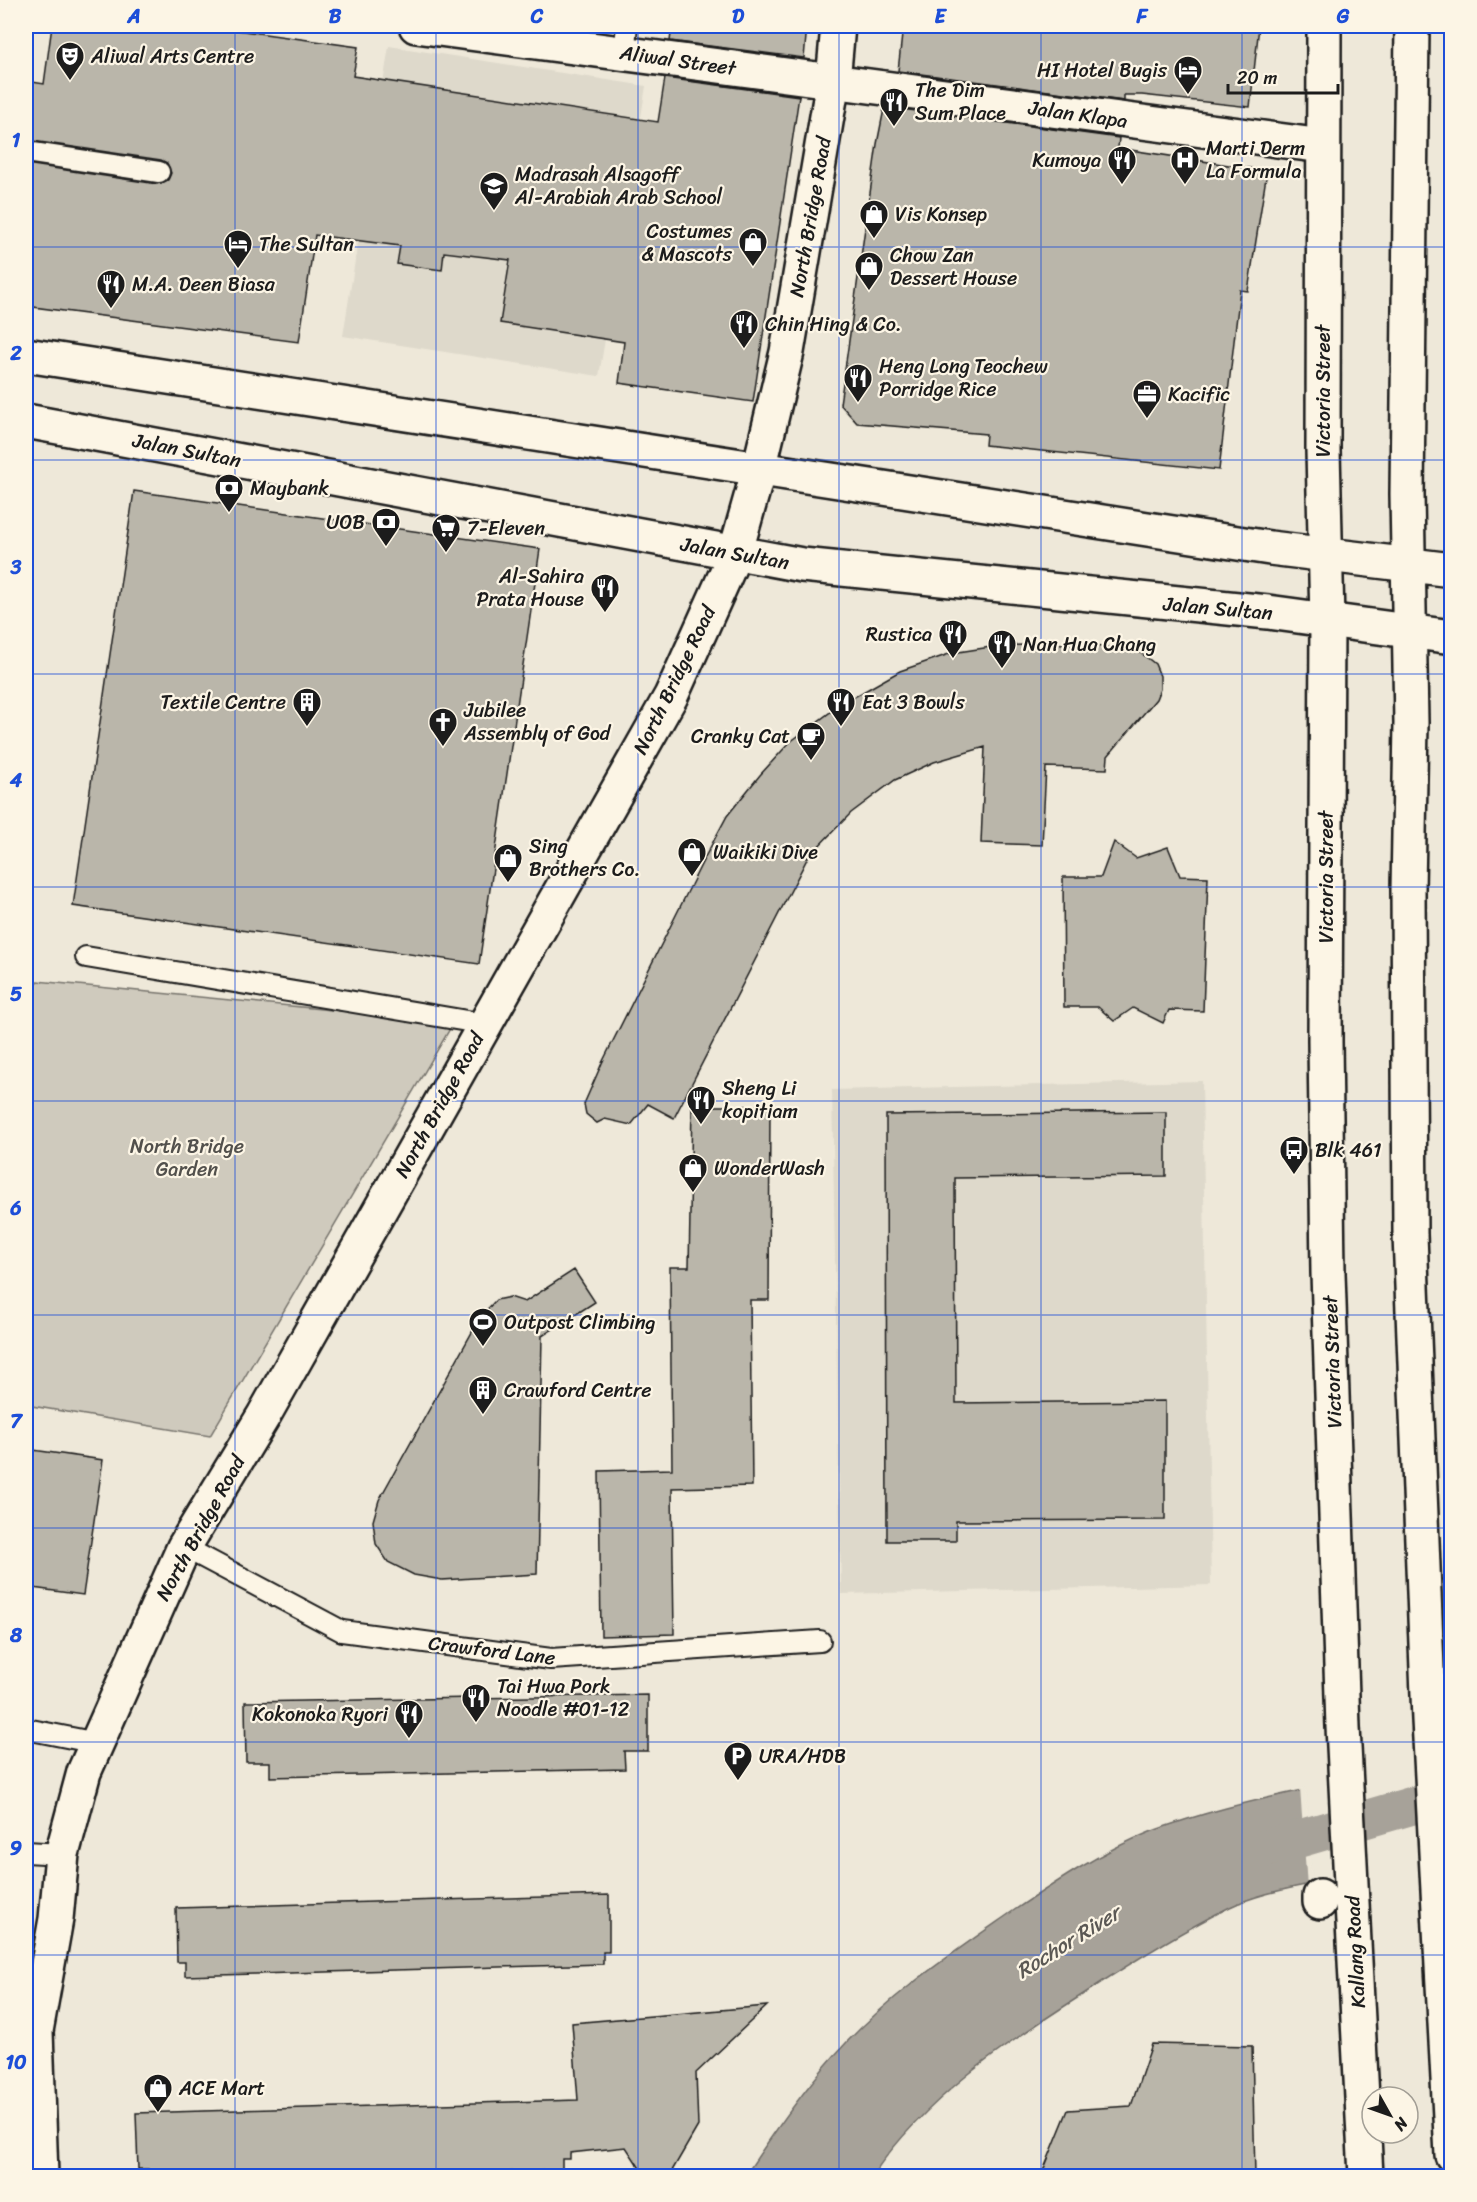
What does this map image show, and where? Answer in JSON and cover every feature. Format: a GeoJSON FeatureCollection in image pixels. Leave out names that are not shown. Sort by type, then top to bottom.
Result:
{"type":"FeatureCollection","features":[{"type":"Feature","properties":{"kind":"main road","name":"Aliwal Street"},"geometry":{"type":"LineString","coordinates":[[416,26],[625,39],[833,81]]}},
{"type":"Feature","properties":{"kind":"main road","name":"North Bridge Road"},"geometry":{"type":"LineString","coordinates":[[40,2176],[36,2031],[56,1918],[62,1854],[84,1772],[184,1548],[264,1415],[671,696],[735,554],[788,352],[833,81],[838,26]]}},
{"type":"Feature","properties":{"kind":"main road","name":"Victoria Street"},"geometry":{"type":"LineString","coordinates":[[1323,26],[1323,450],[1327,621],[1325,1041],[1328,1226],[1343,1727]]}},
{"type":"Feature","properties":{"kind":"main road"},"geometry":{"type":"LineString","coordinates":[[1412,26],[1407,564],[1411,723],[1408,890],[1410,1235],[1429,1720],[1452,2155]]}},
{"type":"Feature","properties":{"kind":"main road","name":"Jalan Klapa"},"geometry":{"type":"LineString","coordinates":[[833,81],[1323,146]]}},
{"type":"Feature","properties":{"kind":"main road"},"geometry":{"type":"LineString","coordinates":[[26,355],[1326,555],[1452,570]]}},
{"type":"Feature","properties":{"kind":"main road","name":"Jalan Sultan"},"geometry":{"type":"LineString","coordinates":[[26,421],[802,565],[1096,593],[1452,638]]}},
{"type":"Feature","properties":{"kind":"main road","name":"Kallang Road"},"geometry":{"type":"LineString","coordinates":[[1343,1727],[1366,2176]]}},
{"type":"Feature","properties":{"kind":"lane"},"geometry":{"type":"LineString","coordinates":[[26,152],[159,172]]}},
{"type":"Feature","properties":{"kind":"lane"},"geometry":{"type":"LineString","coordinates":[[86,957],[485,1024]]}},
{"type":"Feature","properties":{"kind":"lane","name":"Crawford Lane"},"geometry":{"type":"LineString","coordinates":[[184,1548],[342,1631],[551,1659],[820,1641]]}},
{"type":"Feature","properties":{"kind":"lane"},"geometry":{"type":"LineString","coordinates":[[26,1730],[97,1743]]}},
{"type":"Feature","properties":{"kind":"lane"},"geometry":{"type":"LineString","coordinates":[[26,1852],[62,1854]]}},
{"type":"Feature","properties":{"kind":"shaded area","name":"Madrasah Alsagoff Al-Arabiah Arab School"},"geometry":{"type":"Polygon","coordinates":[[[389,46],[646,86],[599,376],[343,336],[389,46]]]}},
{"type":"Feature","properties":{"kind":"shaded area"},"geometry":{"type":"Polygon","coordinates":[[[1202,1081],[1211,1585],[841,1594],[832,1090],[1202,1081]]]}},
{"type":"Feature","properties":{"kind":"green space","name":"North Bridge Garden"},"geometry":{"type":"Polygon","coordinates":[[[37,981],[454,1022],[210,1436],[26,1405],[26,1039],[37,981]]]}},
{"type":"Feature","properties":{"kind":"water"},"geometry":{"type":"Polygon","coordinates":[[[1303,1790],[1309,1884],[1259,1896],[1230,1907],[1156,1948],[1055,2012],[997,2052],[942,2097],[893,2148],[872,2176],[745,2176],[798,2099],[854,2035],[919,1978],[1013,1911],[1097,1858],[1150,1832],[1207,1813],[1303,1790]]]}},
{"type":"Feature","properties":{"kind":"pier"},"geometry":{"type":"Polygon","coordinates":[[[1303,1787],[1306,1790],[1312,1883],[1307,1887],[1300,1788],[1303,1787]]]}},
{"type":"Feature","properties":{"kind":"building"},"geometry":{"type":"Polygon","coordinates":[[[52,26],[207,26],[358,47],[353,76],[658,122],[665,78],[799,96],[753,402],[619,383],[624,342],[500,323],[510,260],[444,252],[442,270],[397,264],[400,246],[315,235],[299,342],[26,306],[26,164],[157,184],[168,180],[171,173],[167,163],[161,160],[26,140],[26,81],[44,84],[52,26]]]}},
{"type":"Feature","properties":{"kind":"building"},"geometry":{"type":"Polygon","coordinates":[[[672,26],[807,26],[804,58],[670,41],[672,26]]]}},
{"type":"Feature","properties":{"kind":"building"},"geometry":{"type":"Polygon","coordinates":[[[903,26],[1259,26],[1250,107],[1142,95],[1124,95],[1124,101],[898,71],[903,26]]]}},
{"type":"Feature","properties":{"kind":"building"},"geometry":{"type":"Polygon","coordinates":[[[894,108],[1119,138],[1118,148],[1267,171],[1248,291],[1240,290],[1219,470],[985,445],[986,434],[857,423],[840,404],[877,144],[884,109],[894,108]]]}},
{"type":"Feature","properties":{"kind":"building","name":"Textile Centre"},"geometry":{"type":"Polygon","coordinates":[[[134,491],[540,549],[479,964],[73,906],[134,491]]]}},
{"type":"Feature","properties":{"kind":"building"},"geometry":{"type":"Polygon","coordinates":[[[1085,643],[1141,653],[1155,664],[1160,676],[1160,689],[1156,699],[1108,756],[1107,769],[1046,767],[1042,845],[981,843],[985,747],[934,762],[895,780],[851,813],[808,857],[674,1118],[648,1104],[631,1125],[605,1119],[597,1123],[586,1114],[584,1104],[602,1063],[727,816],[790,742],[840,705],[900,671],[952,653],[997,646],[1085,643]]]}},
{"type":"Feature","properties":{"kind":"building"},"geometry":{"type":"Polygon","coordinates":[[[1114,842],[1136,858],[1168,847],[1180,876],[1208,877],[1203,1011],[1169,1010],[1163,1023],[1133,1008],[1114,1021],[1098,1007],[1064,1007],[1063,877],[1101,877],[1114,842]]]}},
{"type":"Feature","properties":{"kind":"building"},"geometry":{"type":"Polygon","coordinates":[[[692,1106],[770,1106],[769,1300],[750,1300],[752,1486],[672,1488],[674,1634],[601,1636],[599,1471],[672,1469],[670,1267],[689,1267],[692,1106]]]}},
{"type":"Feature","properties":{"kind":"building"},"geometry":{"type":"Polygon","coordinates":[[[1166,1112],[1166,1176],[955,1178],[956,1403],[1165,1401],[1165,1520],[956,1521],[956,1541],[887,1541],[886,1115],[1166,1112]]]}},
{"type":"Feature","properties":{"kind":"building","name":"Crawford Centre"},"geometry":{"type":"Polygon","coordinates":[[[574,1270],[595,1302],[542,1336],[537,1574],[442,1580],[414,1575],[388,1562],[376,1544],[373,1521],[379,1500],[481,1316],[496,1300],[510,1297],[525,1302],[574,1270]]]}},
{"type":"Feature","properties":{"kind":"building"},"geometry":{"type":"Polygon","coordinates":[[[26,1449],[103,1460],[83,1595],[26,1587],[26,1449]]]}},
{"type":"Feature","properties":{"kind":"building"},"geometry":{"type":"Polygon","coordinates":[[[648,1695],[648,1751],[624,1751],[625,1769],[270,1777],[270,1762],[246,1762],[245,1702],[648,1695]]]}},
{"type":"Feature","properties":{"kind":"building"},"geometry":{"type":"Polygon","coordinates":[[[609,1895],[609,1952],[603,1952],[603,1964],[185,1976],[185,1962],[177,1962],[176,1908],[609,1895]]]}},
{"type":"Feature","properties":{"kind":"building"},"geometry":{"type":"Polygon","coordinates":[[[767,2006],[696,2073],[698,2126],[669,2176],[645,2176],[626,2147],[570,2153],[570,2159],[562,2159],[562,2170],[376,2176],[148,2176],[148,2169],[138,2169],[136,2113],[578,2100],[572,2023],[767,2006]]]}},
{"type":"Feature","properties":{"kind":"building"},"geometry":{"type":"Polygon","coordinates":[[[1152,2044],[1252,2046],[1255,2176],[1041,2176],[1068,2110],[1131,2106],[1152,2044]]]}},
{"type":"Feature","properties":{"kind":"waterway","name":"Rochor River"},"geometry":{"type":"LineString","coordinates":[[1257,1851],[1452,1794]]}},
{"type":"Feature","properties":{"kind":"place","name":"Aliwal Arts Centre"},"geometry":{"type":"Point","coordinates":[70,82]}},
{"type":"Feature","properties":{"kind":"place","name":"HI Hotel Bugis"},"geometry":{"type":"Point","coordinates":[1188,96]}},
{"type":"Feature","properties":{"kind":"place","name":"The Dim Sum Place"},"geometry":{"type":"Point","coordinates":[894,128]}},
{"type":"Feature","properties":{"kind":"place","name":"Kumoya"},"geometry":{"type":"Point","coordinates":[1122,186]}},
{"type":"Feature","properties":{"kind":"place","name":"Marti Derm La Formula"},"geometry":{"type":"Point","coordinates":[1185,186]}},
{"type":"Feature","properties":{"kind":"place","name":"Madrasah Alsagoff Al-Arabiah Arab School"},"geometry":{"type":"Point","coordinates":[494,212]}},
{"type":"Feature","properties":{"kind":"place","name":"Vis Konsep"},"geometry":{"type":"Point","coordinates":[874,240]}},
{"type":"Feature","properties":{"kind":"place","name":"Costumes & Mascots"},"geometry":{"type":"Point","coordinates":[753,268]}},
{"type":"Feature","properties":{"kind":"place","name":"The Sultan"},"geometry":{"type":"Point","coordinates":[238,270]}},
{"type":"Feature","properties":{"kind":"place","name":"Chow Zan Dessert House"},"geometry":{"type":"Point","coordinates":[869,292]}},
{"type":"Feature","properties":{"kind":"place","name":"M.A. Deen Biasa"},"geometry":{"type":"Point","coordinates":[111,310]}},
{"type":"Feature","properties":{"kind":"place","name":"Chin Hing & Co."},"geometry":{"type":"Point","coordinates":[744,350]}},
{"type":"Feature","properties":{"kind":"place","name":"Heng Long Teochew Porridge Rice"},"geometry":{"type":"Point","coordinates":[858,404]}},
{"type":"Feature","properties":{"kind":"place","name":"Kacific"},"geometry":{"type":"Point","coordinates":[1147,420]}},
{"type":"Feature","properties":{"kind":"place","name":"Maybank"},"geometry":{"type":"Point","coordinates":[229,514]}},
{"type":"Feature","properties":{"kind":"place","name":"UOB"},"geometry":{"type":"Point","coordinates":[386,548]}},
{"type":"Feature","properties":{"kind":"place","name":"7-Eleven"},"geometry":{"type":"Point","coordinates":[446,554]}},
{"type":"Feature","properties":{"kind":"place","name":"Al-Sahira Prata House"},"geometry":{"type":"Point","coordinates":[605,614]}},
{"type":"Feature","properties":{"kind":"place","name":"Rustica"},"geometry":{"type":"Point","coordinates":[953,660]}},
{"type":"Feature","properties":{"kind":"place","name":"Nan Hua Chang"},"geometry":{"type":"Point","coordinates":[1002,670]}},
{"type":"Feature","properties":{"kind":"place","name":"Textile Centre"},"geometry":{"type":"Point","coordinates":[307,728]}},
{"type":"Feature","properties":{"kind":"place","name":"Eat 3 Bowls"},"geometry":{"type":"Point","coordinates":[841,728]}},
{"type":"Feature","properties":{"kind":"place","name":"Jubilee Assembly of God"},"geometry":{"type":"Point","coordinates":[443,748]}},
{"type":"Feature","properties":{"kind":"place","name":"Cranky Cat"},"geometry":{"type":"Point","coordinates":[811,762]}},
{"type":"Feature","properties":{"kind":"place","name":"Waikiki Dive"},"geometry":{"type":"Point","coordinates":[692,878]}},
{"type":"Feature","properties":{"kind":"place","name":"Sing Brothers Co."},"geometry":{"type":"Point","coordinates":[508,884]}},
{"type":"Feature","properties":{"kind":"place","name":"Sheng Li kopitiam"},"geometry":{"type":"Point","coordinates":[701,1126]}},
{"type":"Feature","properties":{"kind":"place","name":"Blk 461"},"geometry":{"type":"Point","coordinates":[1294,1176]}},
{"type":"Feature","properties":{"kind":"place","name":"WonderWash"},"geometry":{"type":"Point","coordinates":[693,1194]}},
{"type":"Feature","properties":{"kind":"place","name":"Outpost Climbing"},"geometry":{"type":"Point","coordinates":[483,1348]}},
{"type":"Feature","properties":{"kind":"place","name":"Crawford Centre"},"geometry":{"type":"Point","coordinates":[483,1416]}},
{"type":"Feature","properties":{"kind":"place","name":"Tai Hwa Pork Noodle #01-12"},"geometry":{"type":"Point","coordinates":[476,1724]}},
{"type":"Feature","properties":{"kind":"place","name":"Kokonoka Ryori"},"geometry":{"type":"Point","coordinates":[409,1740]}},
{"type":"Feature","properties":{"kind":"place","name":"URA/HDB"},"geometry":{"type":"Point","coordinates":[738,1782]}},
{"type":"Feature","properties":{"kind":"place","name":"ACE Mart"},"geometry":{"type":"Point","coordinates":[158,2114]}}]}
